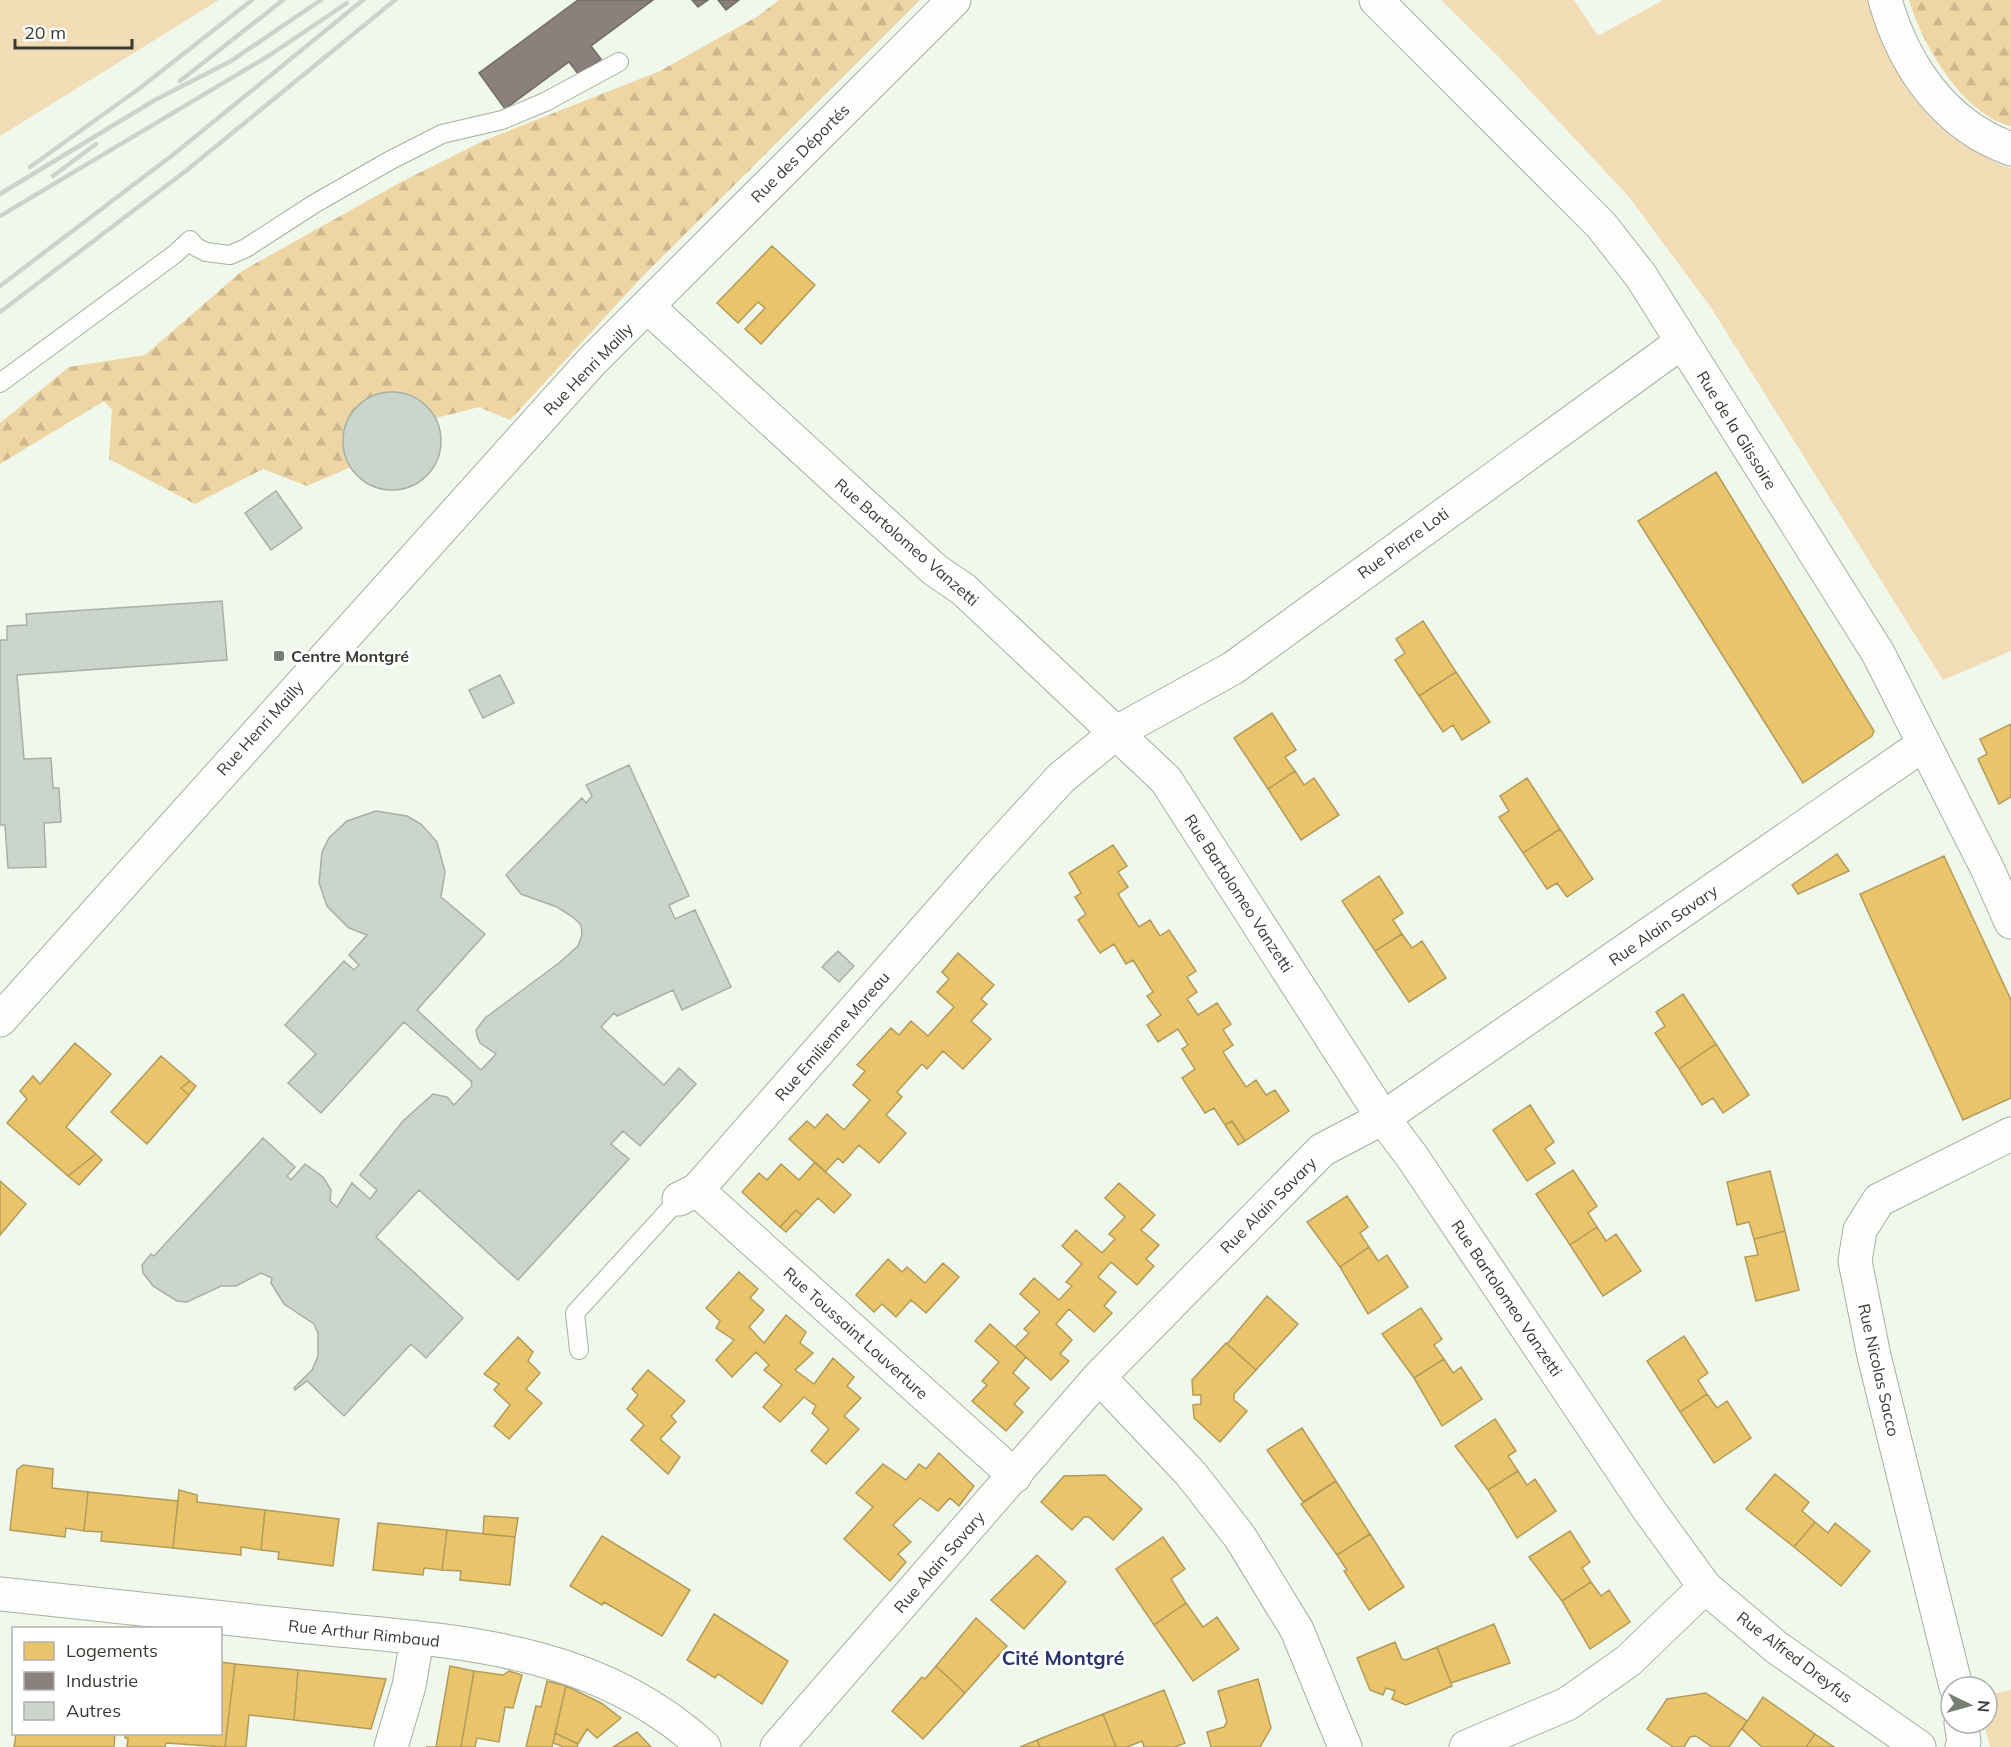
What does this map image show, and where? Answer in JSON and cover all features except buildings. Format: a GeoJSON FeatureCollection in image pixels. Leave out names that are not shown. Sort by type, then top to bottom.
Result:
{"type":"FeatureCollection","features":[{"type":"Feature","properties":{"kind":"main road","name":"Rue des Déportés"},"geometry":{"type":"LineString","coordinates":[[648,307],[688,264],[954,0]]}},
{"type":"Feature","properties":{"kind":"main road","name":"Rue de la Glissoire"},"geometry":{"type":"LineString","coordinates":[[1376,0],[1601,225],[1641,276],[1878,653],[1988,870],[2011,922]]}},
{"type":"Feature","properties":{"kind":"main road"},"geometry":{"type":"LineString","coordinates":[[1885,0],[1893,27],[1915,73],[1940,104],[1970,126],[2011,149]]}},
{"type":"Feature","properties":{"kind":"main road","name":"Rue Bartolomeo Vanzetti"},"geometry":{"type":"LineString","coordinates":[[648,307],[935,570],[963,590],[1166,780],[1383,1118],[1413,1158],[1649,1510],[1705,1587]]}},
{"type":"Feature","properties":{"kind":"main road","name":"Rue Henri Mailly"},"geometry":{"type":"LineString","coordinates":[[0,1020],[584,370],[648,307]]}},
{"type":"Feature","properties":{"kind":"main road","name":"Rue Pierre Loti"},"geometry":{"type":"LineString","coordinates":[[1117,732],[1233,668],[1682,342]]}},
{"type":"Feature","properties":{"kind":"main road","name":"Rue Emilienne Moreau"},"geometry":{"type":"LineString","coordinates":[[688,1195],[1061,778],[1117,732]]}},
{"type":"Feature","properties":{"kind":"main road","name":"Rue Alain Savary"},"geometry":{"type":"LineString","coordinates":[[777,1747],[1099,1377],[1322,1150],[1383,1118],[1924,744]]}},
{"type":"Feature","properties":{"kind":"main road","name":"Rue Nicolas Sacco"},"geometry":{"type":"LineString","coordinates":[[1953,1675],[1874,1356],[1855,1261],[1860,1230],[1879,1200],[2011,1134]]}},
{"type":"Feature","properties":{"kind":"main road","name":"Rue Toussaint Louverture"},"geometry":{"type":"LineString","coordinates":[[688,1195],[1015,1476]]}},
{"type":"Feature","properties":{"kind":"main road"},"geometry":{"type":"LineString","coordinates":[[1099,1377],[1191,1474],[1240,1537],[1298,1630],[1345,1747]]}},
{"type":"Feature","properties":{"kind":"main road"},"geometry":{"type":"LineString","coordinates":[[1466,1747],[1568,1704],[1628,1661],[1705,1587]]}},
{"type":"Feature","properties":{"kind":"main road","name":"Rue Alfred Dreyfus"},"geometry":{"type":"LineString","coordinates":[[1705,1587],[1776,1647],[1919,1747]]}},
{"type":"Feature","properties":{"kind":"main road","name":"Rue Arthur Rimbaud"},"geometry":{"type":"LineString","coordinates":[[0,1594],[417,1639],[525,1653],[585,1672],[648,1704],[704,1747]]}},
{"type":"Feature","properties":{"kind":"main road"},"geometry":{"type":"LineString","coordinates":[[391,1747],[409,1686],[417,1639]]}},
{"type":"Feature","properties":{"kind":"lane"},"geometry":{"type":"LineString","coordinates":[[0,382],[175,254],[190,240],[196,247],[206,252],[230,255],[246,248],[314,204],[389,161],[442,134],[502,120],[545,102],[619,62]]}},
{"type":"Feature","properties":{"kind":"lane","name":"Rue Emilienne Moreau"},"geometry":{"type":"LineString","coordinates":[[579,1350],[575,1313],[688,1195]]}},
{"type":"Feature","properties":{"kind":"shaded area"},"geometry":{"type":"Polygon","coordinates":[[[0,0],[219,0],[0,136],[0,0]]]}},
{"type":"Feature","properties":{"kind":"shaded area"},"geometry":{"type":"Polygon","coordinates":[[[1441,0],[1574,0],[1598,36],[1663,0],[1871,0],[1886,47],[1896,69],[1921,107],[1956,140],[1994,162],[2011,168],[2011,651],[1943,680],[1712,309],[1629,197],[1497,55],[1441,0]]]}},
{"type":"Feature","properties":{"kind":"shaded area"},"geometry":{"type":"Polygon","coordinates":[[[2011,1690],[2011,1747],[1990,1747],[1987,1735],[1999,1735],[1999,1692],[2011,1690]]]}},
{"type":"Feature","properties":{"kind":"green space"},"geometry":{"type":"Polygon","coordinates":[[[779,0],[920,0],[643,276],[510,420],[479,407],[436,418],[421,401],[404,393],[386,393],[370,398],[356,409],[348,425],[345,445],[351,467],[307,486],[263,469],[195,504],[109,459],[112,410],[104,401],[0,464],[0,423],[69,367],[145,355],[242,271],[401,182],[483,141],[660,71],[758,16],[779,0]]]}},
{"type":"Feature","properties":{"kind":"green space"},"geometry":{"type":"Polygon","coordinates":[[[1909,0],[2011,0],[2011,126],[1993,119],[1961,93],[1934,56],[1915,18],[1909,0]]]}},
{"type":"Feature","properties":{"kind":"railway"},"geometry":{"type":"LineString","coordinates":[[30,167],[140,88],[252,0]]}},
{"type":"Feature","properties":{"kind":"railway"},"geometry":{"type":"LineString","coordinates":[[180,81],[283,0]]}},
{"type":"Feature","properties":{"kind":"railway"},"geometry":{"type":"LineString","coordinates":[[0,194],[155,100],[231,61],[321,0]]}},
{"type":"Feature","properties":{"kind":"railway"},"geometry":{"type":"LineString","coordinates":[[0,286],[174,154],[363,0]]}},
{"type":"Feature","properties":{"kind":"railway"},"geometry":{"type":"LineString","coordinates":[[0,312],[187,170],[395,0]]}},
{"type":"Feature","properties":{"kind":"railway"},"geometry":{"type":"LineString","coordinates":[[0,216],[270,55],[347,3]]}},
{"type":"Feature","properties":{"kind":"railway"},"geometry":{"type":"LineString","coordinates":[[53,176],[96,144]]}},
{"type":"Feature","properties":{"kind":"place","name":"Centre Montgré"},"geometry":{"type":"Point","coordinates":[279,656]}},
{"type":"Feature","properties":{"kind":"district","name":"Cité Montgré"},"geometry":{"type":"Point","coordinates":[1063,1657]}}]}
